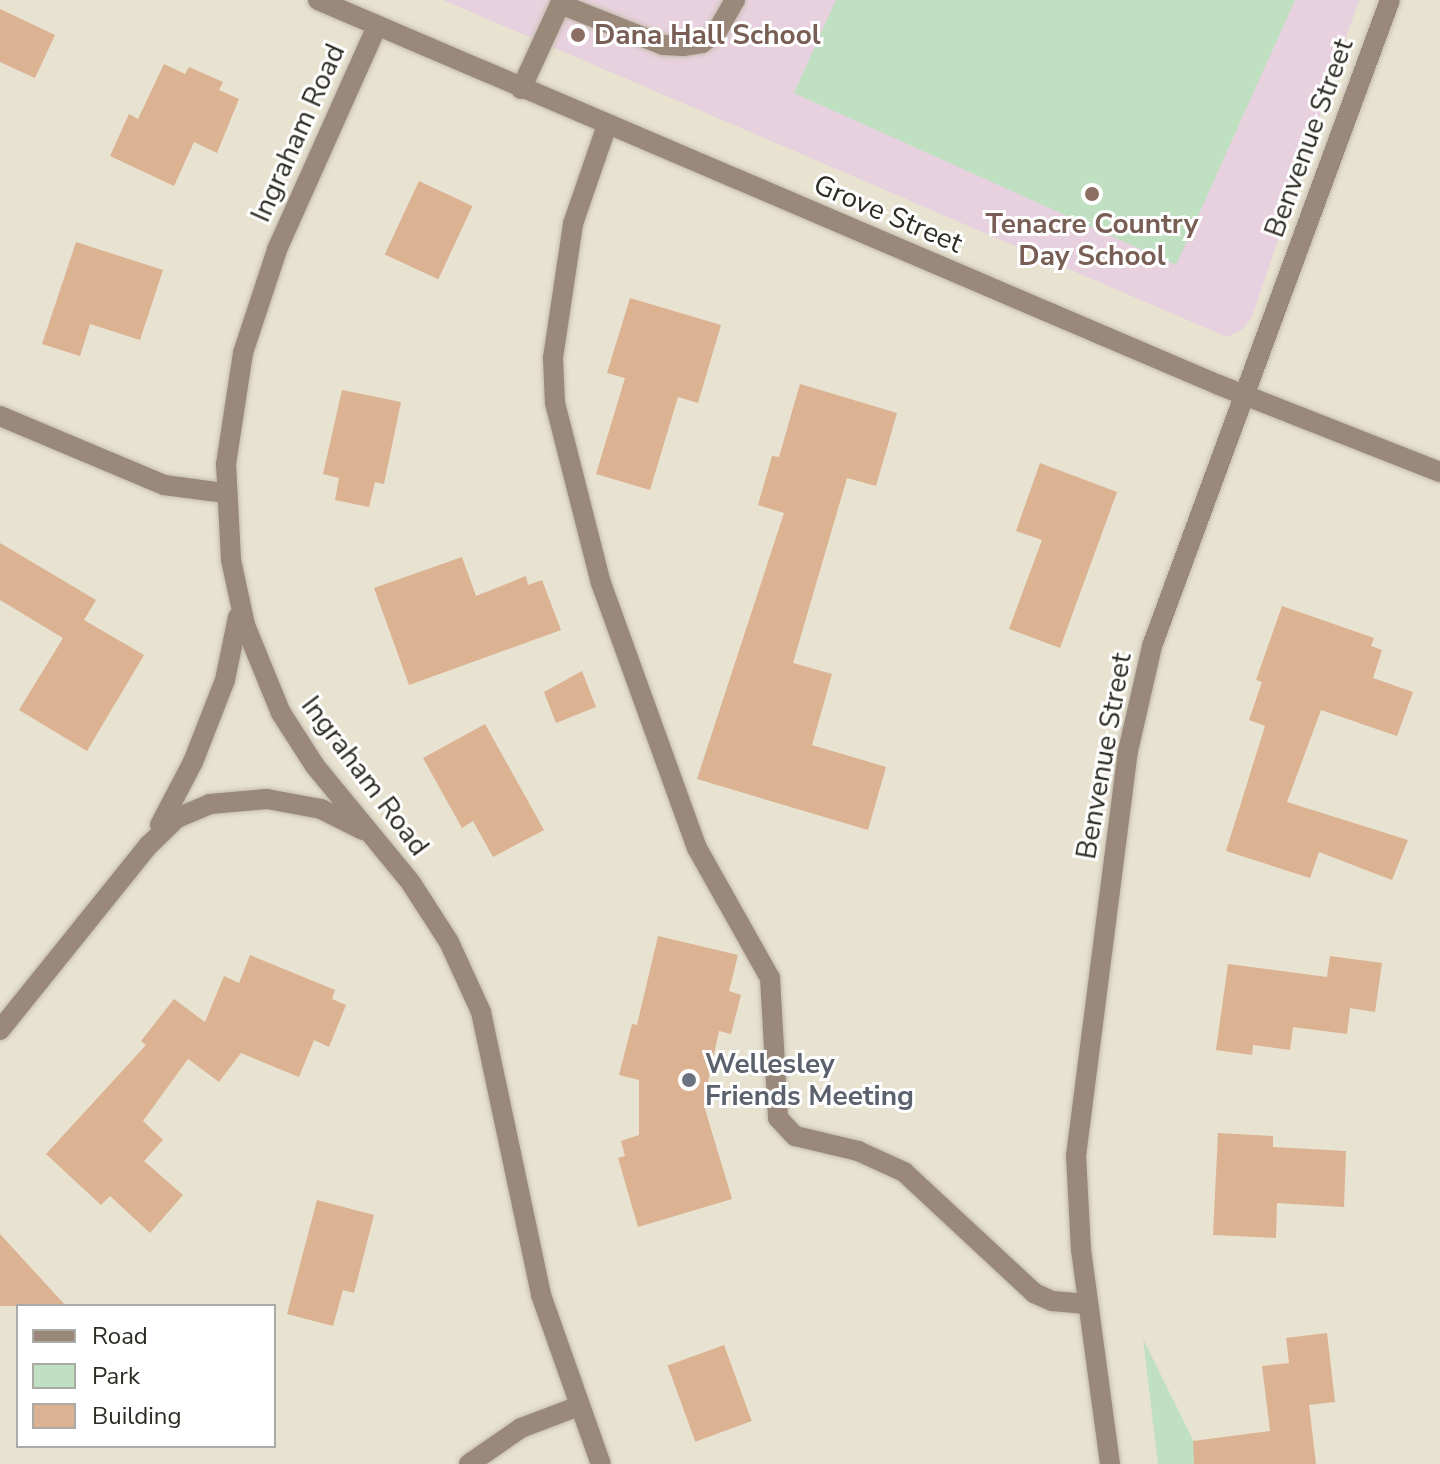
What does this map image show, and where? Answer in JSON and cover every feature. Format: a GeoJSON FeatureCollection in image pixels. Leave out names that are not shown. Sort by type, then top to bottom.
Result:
{"type":"FeatureCollection","features":[{"type":"Feature","properties":{"kind":"street","name":"Grove Street"},"geometry":{"type":"LineString","coordinates":[[318,0],[1245,396],[1440,472]]}},
{"type":"Feature","properties":{"kind":"street"},"geometry":{"type":"LineString","coordinates":[[521,89],[561,2],[663,45],[683,46],[702,43],[716,33],[735,0]]}},
{"type":"Feature","properties":{"kind":"street","name":"Benvenue Street"},"geometry":{"type":"LineString","coordinates":[[1110,1464],[1076,1203],[1078,1110],[1128,751],[1152,646],[1390,0]]}},
{"type":"Feature","properties":{"kind":"street","name":"Ingraham Road"},"geometry":{"type":"LineString","coordinates":[[377,26],[277,250],[253,318],[233,393],[225,493],[236,590],[281,713],[315,766],[436,921],[481,1012],[541,1295],[601,1464]]}},
{"type":"Feature","properties":{"kind":"street"},"geometry":{"type":"LineString","coordinates":[[607,125],[573,224],[552,381],[597,570],[697,848],[770,978],[775,1106],[784,1128],[809,1142],[858,1151],[904,1172],[1034,1293],[1052,1301],[1087,1304]]}},
{"type":"Feature","properties":{"kind":"street"},"geometry":{"type":"LineString","coordinates":[[0,416],[164,485],[225,493]]}},
{"type":"Feature","properties":{"kind":"street"},"geometry":{"type":"LineString","coordinates":[[149,845],[175,802],[225,680],[237,636],[236,590]]}},
{"type":"Feature","properties":{"kind":"street"},"geometry":{"type":"LineString","coordinates":[[0,1030],[149,845],[177,818],[210,804],[238,800],[295,802],[371,834]]}},
{"type":"Feature","properties":{"kind":"street"},"geometry":{"type":"LineString","coordinates":[[469,1464],[521,1428],[579,1406]]}},
{"type":"Feature","properties":{"kind":"shaded area","name":"Tenacre Country Day School"},"geometry":{"type":"Polygon","coordinates":[[[443,0],[1359,0],[1252,317],[1242,330],[1227,337],[443,0]]]}},
{"type":"Feature","properties":{"kind":"green space"},"geometry":{"type":"Polygon","coordinates":[[[836,0],[1295,0],[1176,265],[794,93],[836,0]]]}},
{"type":"Feature","properties":{"kind":"green space"},"geometry":{"type":"Polygon","coordinates":[[[1143,1339],[1205,1464],[1158,1464],[1143,1339]]]}},
{"type":"Feature","properties":{"kind":"building"},"geometry":{"type":"Polygon","coordinates":[[[0,9],[55,35],[35,78],[0,62],[0,9]]]}},
{"type":"Feature","properties":{"kind":"building"},"geometry":{"type":"Polygon","coordinates":[[[164,64],[185,74],[189,67],[223,82],[219,90],[239,99],[217,153],[194,142],[174,186],[110,156],[129,114],[138,119],[164,64]]]}},
{"type":"Feature","properties":{"kind":"building"},"geometry":{"type":"Polygon","coordinates":[[[419,181],[472,206],[438,279],[385,254],[419,181]]]}},
{"type":"Feature","properties":{"kind":"building"},"geometry":{"type":"Polygon","coordinates":[[[76,242],[163,270],[140,340],[90,324],[80,356],[42,344],[76,242]]]}},
{"type":"Feature","properties":{"kind":"building"},"geometry":{"type":"Polygon","coordinates":[[[630,298],[721,325],[698,403],[678,397],[650,490],[596,474],[625,378],[607,373],[630,298]]]}},
{"type":"Feature","properties":{"kind":"building"},"geometry":{"type":"Polygon","coordinates":[[[800,384],[897,413],[876,486],[847,478],[793,663],[832,674],[812,745],[886,767],[868,830],[697,779],[784,513],[758,505],[772,456],[779,457],[800,384]]]}},
{"type":"Feature","properties":{"kind":"building"},"geometry":{"type":"Polygon","coordinates":[[[342,390],[401,402],[384,484],[375,482],[369,507],[335,500],[339,478],[323,474],[342,390]]]}},
{"type":"Feature","properties":{"kind":"building"},"geometry":{"type":"Polygon","coordinates":[[[1040,463],[1117,492],[1060,648],[1009,629],[1042,540],[1016,531],[1040,463]]]}},
{"type":"Feature","properties":{"kind":"building"},"geometry":{"type":"Polygon","coordinates":[[[0,543],[96,600],[84,620],[144,655],[87,751],[19,710],[63,638],[0,600],[0,543]]]}},
{"type":"Feature","properties":{"kind":"building"},"geometry":{"type":"Polygon","coordinates":[[[462,557],[476,596],[526,576],[528,585],[542,580],[561,630],[409,685],[374,588],[462,557]]]}},
{"type":"Feature","properties":{"kind":"building"},"geometry":{"type":"Polygon","coordinates":[[[1282,606],[1374,638],[1371,646],[1382,650],[1373,678],[1413,692],[1397,736],[1321,710],[1287,802],[1408,840],[1392,880],[1319,852],[1310,878],[1226,851],[1265,726],[1249,720],[1262,682],[1256,680],[1282,606]]]}},
{"type":"Feature","properties":{"kind":"building"},"geometry":{"type":"Polygon","coordinates":[[[582,671],[596,707],[556,723],[544,692],[582,671]]]}},
{"type":"Feature","properties":{"kind":"building"},"geometry":{"type":"Polygon","coordinates":[[[485,724],[544,830],[493,857],[473,821],[462,828],[423,758],[485,724]]]}},
{"type":"Feature","properties":{"kind":"building","name":"Wellesley Friends Meeting"},"geometry":{"type":"Polygon","coordinates":[[[658,936],[738,955],[729,991],[741,995],[731,1034],[719,1031],[705,1109],[732,1199],[638,1227],[618,1158],[625,1156],[621,1141],[639,1135],[639,1080],[619,1075],[632,1024],[637,1025],[658,936]]]}},
{"type":"Feature","properties":{"kind":"building"},"geometry":{"type":"Polygon","coordinates":[[[250,955],[335,990],[332,999],[346,1005],[329,1047],[314,1040],[299,1077],[241,1053],[219,1082],[188,1059],[143,1121],[163,1140],[144,1161],[183,1195],[150,1233],[110,1196],[101,1205],[46,1154],[146,1045],[141,1041],[174,999],[205,1022],[224,976],[239,983],[250,955]]]}},
{"type":"Feature","properties":{"kind":"building"},"geometry":{"type":"Polygon","coordinates":[[[1330,956],[1382,963],[1375,1012],[1350,1008],[1347,1034],[1293,1027],[1290,1050],[1253,1045],[1252,1055],[1216,1050],[1228,964],[1327,977],[1330,956]]]}},
{"type":"Feature","properties":{"kind":"building"},"geometry":{"type":"Polygon","coordinates":[[[1218,1133],[1273,1136],[1273,1147],[1346,1151],[1344,1207],[1277,1203],[1276,1238],[1213,1235],[1218,1133]]]}},
{"type":"Feature","properties":{"kind":"building"},"geometry":{"type":"Polygon","coordinates":[[[317,1200],[374,1215],[354,1293],[343,1290],[333,1326],[287,1314],[317,1200]]]}},
{"type":"Feature","properties":{"kind":"building"},"geometry":{"type":"Polygon","coordinates":[[[0,1234],[64,1304],[0,1306],[0,1234]]]}},
{"type":"Feature","properties":{"kind":"building"},"geometry":{"type":"Polygon","coordinates":[[[1327,1333],[1335,1402],[1309,1405],[1316,1464],[1194,1464],[1193,1441],[1270,1431],[1262,1366],[1289,1363],[1286,1338],[1327,1333]]]}},
{"type":"Feature","properties":{"kind":"building"},"geometry":{"type":"Polygon","coordinates":[[[724,1345],[752,1421],[695,1442],[668,1366],[724,1345]]]}},
{"type":"Feature","properties":{"kind":"place","name":"Dana Hall School"},"geometry":{"type":"Point","coordinates":[578,35]}},
{"type":"Feature","properties":{"kind":"place","name":"Tenacre Country Day School"},"geometry":{"type":"Point","coordinates":[1092,194]}},
{"type":"Feature","properties":{"kind":"place","name":"Wellesley Friends Meeting"},"geometry":{"type":"Point","coordinates":[689,1080]}}]}
